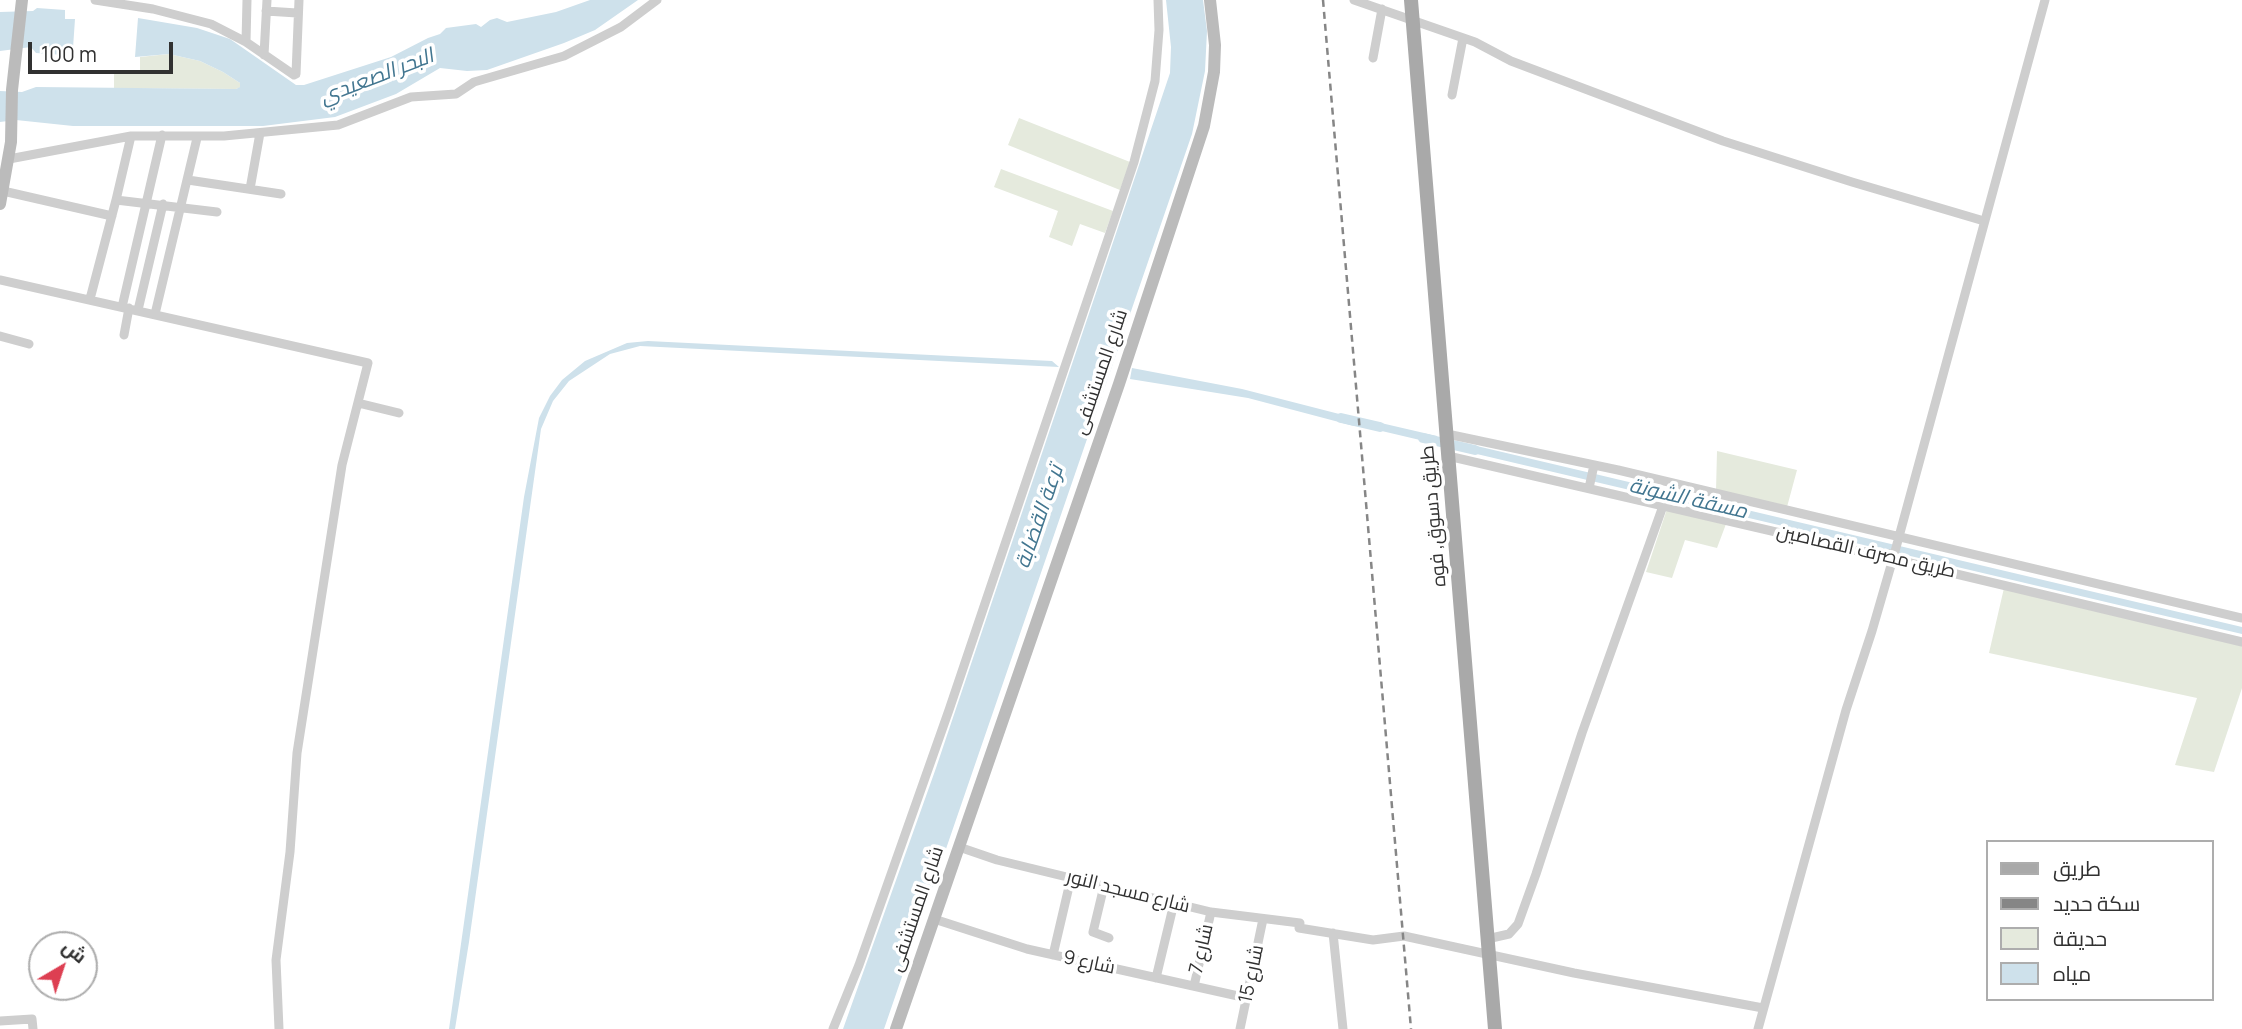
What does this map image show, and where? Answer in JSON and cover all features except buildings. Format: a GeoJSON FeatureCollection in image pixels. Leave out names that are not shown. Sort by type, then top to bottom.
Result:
{"type":"FeatureCollection","features":[{"type":"Feature","properties":{"kind":"main road"},"geometry":{"type":"LineString","coordinates":[[2,198],[9,159],[12,90],[22,0]]}},
{"type":"Feature","properties":{"kind":"main road","name":"شارع المستشفى"},"geometry":{"type":"LineString","coordinates":[[896,1029],[1119,384],[1204,126],[1214,72],[1215,45],[1210,0]]}},
{"type":"Feature","properties":{"kind":"main road","name":"طريق دسوق, فوه"},"geometry":{"type":"LineString","coordinates":[[1411,0],[1495,1029]]}},
{"type":"Feature","properties":{"kind":"street"},"geometry":{"type":"LineString","coordinates":[[95,0],[153,9],[205,22],[246,42],[290,74],[296,74],[299,0]]}},
{"type":"Feature","properties":{"kind":"street"},"geometry":{"type":"LineString","coordinates":[[246,42],[247,0]]}},
{"type":"Feature","properties":{"kind":"street"},"geometry":{"type":"LineString","coordinates":[[264,55],[267,0]]}},
{"type":"Feature","properties":{"kind":"street"},"geometry":{"type":"LineString","coordinates":[[9,159],[131,136],[197,138],[330,126],[411,97],[456,94],[474,82],[564,56],[621,27],[657,0]]}},
{"type":"Feature","properties":{"kind":"street"},"geometry":{"type":"LineString","coordinates":[[833,1029],[859,965],[949,710],[1134,162],[1155,81],[1159,30],[1158,0]]}},
{"type":"Feature","properties":{"kind":"street"},"geometry":{"type":"LineString","coordinates":[[1354,0],[1475,42],[1511,61],[1723,141],[1984,221]]}},
{"type":"Feature","properties":{"kind":"street"},"geometry":{"type":"LineString","coordinates":[[1758,1029],[1846,710],[1894,555],[2045,0]]}},
{"type":"Feature","properties":{"kind":"street"},"geometry":{"type":"LineString","coordinates":[[1373,58],[1382,9]]}},
{"type":"Feature","properties":{"kind":"street"},"geometry":{"type":"LineString","coordinates":[[266,11],[297,13]]}},
{"type":"Feature","properties":{"kind":"street"},"geometry":{"type":"LineString","coordinates":[[1452,95],[1463,38]]}},
{"type":"Feature","properties":{"kind":"street"},"geometry":{"type":"LineString","coordinates":[[250,189],[260,133]]}},
{"type":"Feature","properties":{"kind":"street"},"geometry":{"type":"LineString","coordinates":[[124,335],[162,135]]}},
{"type":"Feature","properties":{"kind":"street"},"geometry":{"type":"LineString","coordinates":[[90,299],[131,136]]}},
{"type":"Feature","properties":{"kind":"street"},"geometry":{"type":"LineString","coordinates":[[155,314],[197,138]]}},
{"type":"Feature","properties":{"kind":"street"},"geometry":{"type":"LineString","coordinates":[[188,180],[282,194]]}},
{"type":"Feature","properties":{"kind":"street"},"geometry":{"type":"LineString","coordinates":[[2,198],[112,216]]}},
{"type":"Feature","properties":{"kind":"street"},"geometry":{"type":"LineString","coordinates":[[116,200],[218,212]]}},
{"type":"Feature","properties":{"kind":"street"},"geometry":{"type":"LineString","coordinates":[[130,308],[163,204]]}},
{"type":"Feature","properties":{"kind":"street"},"geometry":{"type":"LineString","coordinates":[[0,279],[368,363],[342,465],[297,753],[290,852],[276,960],[279,1029]]}},
{"type":"Feature","properties":{"kind":"street"},"geometry":{"type":"LineString","coordinates":[[0,336],[29,344]]}},
{"type":"Feature","properties":{"kind":"street"},"geometry":{"type":"LineString","coordinates":[[358,403],[400,413]]}},
{"type":"Feature","properties":{"kind":"street"},"geometry":{"type":"LineString","coordinates":[[1447,434],[1681,485],[2242,618]]}},
{"type":"Feature","properties":{"kind":"street","name":"طريق مصرف القصاصين"},"geometry":{"type":"LineString","coordinates":[[1448,456],[1858,551],[1894,555],[1910,563],[2242,642]]}},
{"type":"Feature","properties":{"kind":"street"},"geometry":{"type":"LineString","coordinates":[[1589,488],[1594,465]]}},
{"type":"Feature","properties":{"kind":"street"},"geometry":{"type":"LineString","coordinates":[[1675,508],[1681,485]]}},
{"type":"Feature","properties":{"kind":"street"},"geometry":{"type":"LineString","coordinates":[[1487,946],[1508,934],[1518,924],[1582,733],[1663,506]]}},
{"type":"Feature","properties":{"kind":"street","name":"شارع مسجد النور"},"geometry":{"type":"LineString","coordinates":[[959,847],[997,860],[1211,912],[1300,925],[1373,940],[1404,936],[1487,946],[1697,997],[1763,1008]]}},
{"type":"Feature","properties":{"kind":"street"},"geometry":{"type":"LineString","coordinates":[[1053,955],[1071,878]]}},
{"type":"Feature","properties":{"kind":"street"},"geometry":{"type":"LineString","coordinates":[[1104,886],[1093,933],[1109,938]]}},
{"type":"Feature","properties":{"kind":"street"},"geometry":{"type":"LineString","coordinates":[[1156,978],[1174,903]]}},
{"type":"Feature","properties":{"kind":"street","name":"شارع 7"},"geometry":{"type":"LineString","coordinates":[[1194,986],[1211,912]]}},
{"type":"Feature","properties":{"kind":"street","name":"شارع 9"},"geometry":{"type":"LineString","coordinates":[[934,919],[1003,943],[1247,998]]}},
{"type":"Feature","properties":{"kind":"street","name":"شارع 15"},"geometry":{"type":"LineString","coordinates":[[1240,1029],[1264,919]]}},
{"type":"Feature","properties":{"kind":"street"},"geometry":{"type":"LineString","coordinates":[[1333,933],[1343,1029]]}},
{"type":"Feature","properties":{"kind":"street"},"geometry":{"type":"LineString","coordinates":[[4,1024],[32,1024]]}},
{"type":"Feature","properties":{"kind":"street"},"geometry":{"type":"LineString","coordinates":[[1240,1029],[1247,1029]]}},
{"type":"Feature","properties":{"kind":"green space"},"geometry":{"type":"Polygon","coordinates":[[[169,54],[200,61],[223,72],[240,83],[241,87],[114,88],[114,72],[140,70],[140,57],[169,54]]]}},
{"type":"Feature","properties":{"kind":"green space"},"geometry":{"type":"Polygon","coordinates":[[[1019,118],[1130,162],[1120,190],[1008,145],[1019,118]]]}},
{"type":"Feature","properties":{"kind":"green space"},"geometry":{"type":"Polygon","coordinates":[[[1001,169],[1113,211],[1105,233],[1080,224],[1072,246],[1049,237],[1058,211],[994,187],[1001,169]]]}},
{"type":"Feature","properties":{"kind":"green space"},"geometry":{"type":"Polygon","coordinates":[[[1717,451],[1797,470],[1787,507],[1716,491],[1717,451]]]}},
{"type":"Feature","properties":{"kind":"green space"},"geometry":{"type":"Polygon","coordinates":[[[1667,509],[1726,524],[1717,548],[1685,540],[1672,578],[1646,572],[1667,509]]]}},
{"type":"Feature","properties":{"kind":"green space"},"geometry":{"type":"Polygon","coordinates":[[[2004,588],[2242,645],[2242,688],[2214,772],[2175,765],[2197,698],[1989,653],[2004,588]]]}},
{"type":"Feature","properties":{"kind":"water","name":"البحر الصعيدي"},"geometry":{"type":"Polygon","coordinates":[[[590,0],[638,0],[595,30],[564,43],[487,70],[440,68],[396,94],[335,117],[263,126],[73,126],[16,120],[0,122],[0,91],[22,92],[36,87],[240,87],[240,83],[200,61],[169,54],[135,57],[138,18],[197,28],[230,39],[296,85],[304,85],[391,57],[440,34],[446,28],[476,24],[481,27],[497,18],[507,22],[556,12],[590,0]]]}},
{"type":"Feature","properties":{"kind":"water","name":"ترعة القضابة"},"geometry":{"type":"Polygon","coordinates":[[[1166,0],[1203,0],[1207,31],[1205,71],[1192,134],[884,1029],[843,1029],[936,768],[1170,73],[1171,47],[1166,0]]]}},
{"type":"Feature","properties":{"kind":"water"},"geometry":{"type":"Polygon","coordinates":[[[37,8],[65,10],[65,19],[75,19],[73,48],[63,48],[63,55],[36,53],[31,47],[0,51],[0,12],[33,11],[37,8]]]}},
{"type":"Feature","properties":{"kind":"water"},"geometry":{"type":"Polygon","coordinates":[[[648,341],[1052,361],[1059,367],[640,346],[610,354],[569,381],[553,401],[541,429],[469,942],[455,1029],[449,1029],[524,497],[539,418],[562,380],[585,361],[627,343],[648,341]]]}},
{"type":"Feature","properties":{"kind":"water"},"geometry":{"type":"Polygon","coordinates":[[[1132,368],[1242,389],[1347,416],[1354,418],[1354,426],[1248,398],[1130,379],[1132,368]]]}},
{"type":"Feature","properties":{"kind":"water"},"geometry":{"type":"Polygon","coordinates":[[[1368,420],[1437,436],[1437,444],[1369,428],[1368,420]]]}},
{"type":"Feature","properties":{"kind":"water"},"geometry":{"type":"Polygon","coordinates":[[[1464,443],[2242,627],[2242,634],[1464,451],[1464,443]]]}},
{"type":"Feature","properties":{"kind":"waterway","name":"مسقة الشونة"},"geometry":{"type":"LineString","coordinates":[[1341,418],[1380,427]]}},
{"type":"Feature","properties":{"kind":"waterway","name":"مسقة الشونة"},"geometry":{"type":"LineString","coordinates":[[1423,438],[1475,450]]}},
{"type":"Feature","properties":{"kind":"railway"},"geometry":{"type":"LineString","coordinates":[[1323,0],[1411,1029]]}}]}
